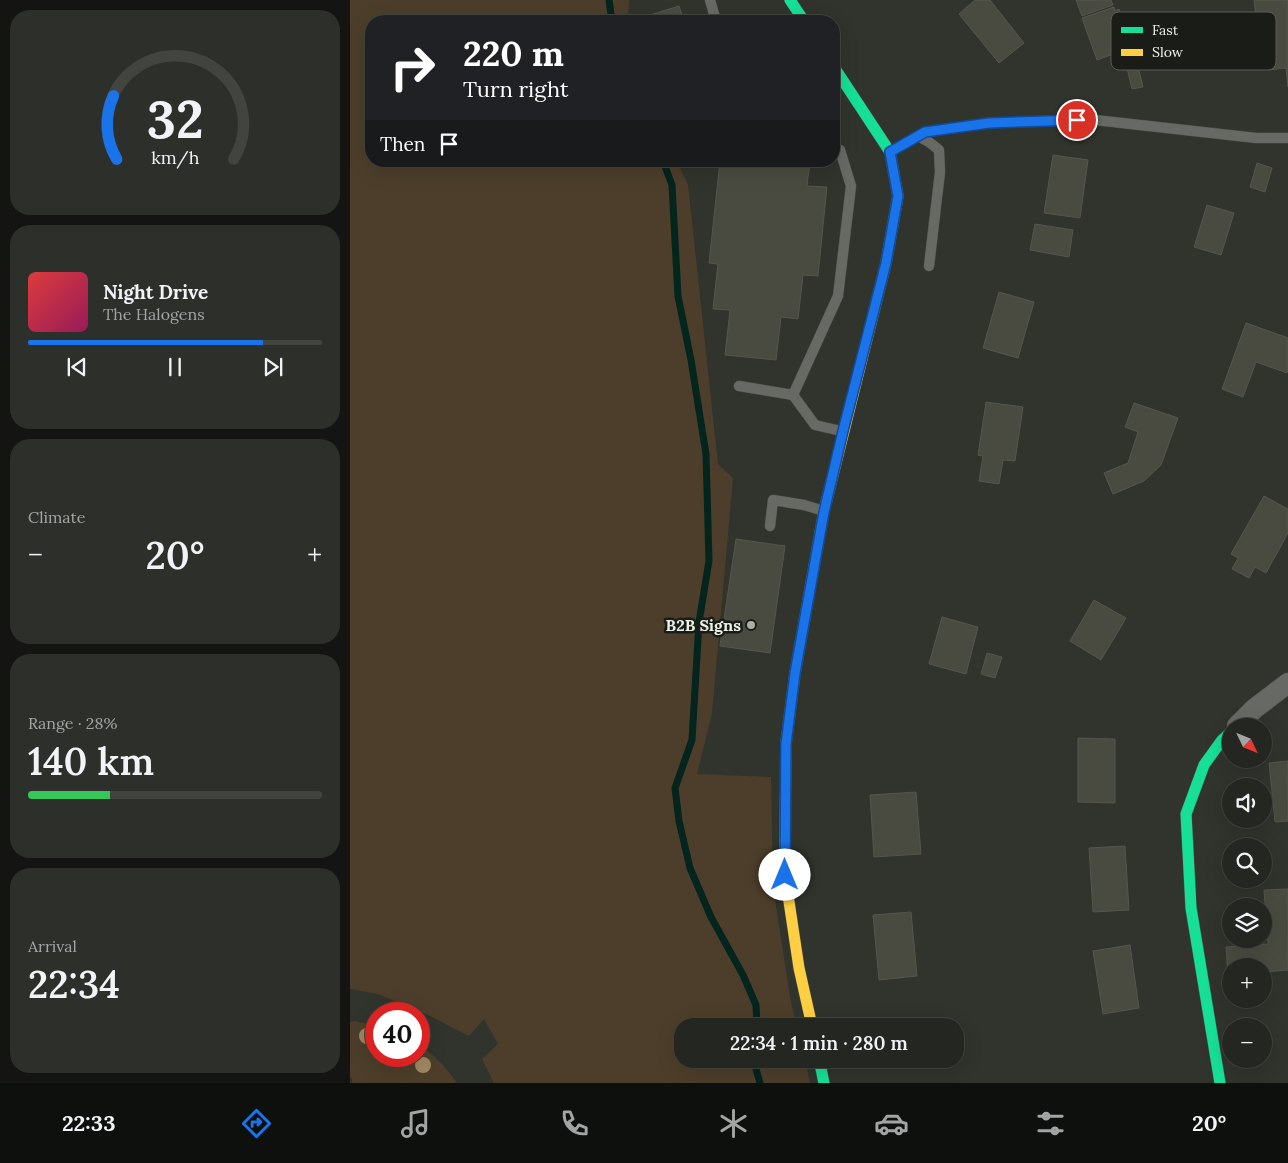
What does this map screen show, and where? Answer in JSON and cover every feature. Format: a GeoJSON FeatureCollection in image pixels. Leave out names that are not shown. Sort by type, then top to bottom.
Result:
{"type":"FeatureCollection","features":[{"type":"Feature","properties":{"kind":"street"},"geometry":{"type":"LineString","coordinates":[[790,0],[800,15]]}},
{"type":"Feature","properties":{"kind":"street"},"geometry":{"type":"LineString","coordinates":[[810,1018],[799,968],[785,875],[786,744],[795,673],[824,512],[886,263],[898,196],[890,152],[840,75]]}},
{"type":"Feature","properties":{"kind":"street"},"geometry":{"type":"LineString","coordinates":[[1246,718],[1288,683]]}},
{"type":"Feature","properties":{"kind":"street"},"geometry":{"type":"LineString","coordinates":[[1220,1083],[1191,908],[1186,814],[1204,765],[1222,740]]}},
{"type":"Feature","properties":{"kind":"street"},"geometry":{"type":"LineString","coordinates":[[821,1068],[824,1083]]}},
{"type":"Feature","properties":{"kind":"lane"},"geometry":{"type":"LineString","coordinates":[[710,0],[714,15]]}},
{"type":"Feature","properties":{"kind":"lane"},"geometry":{"type":"LineString","coordinates":[[890,152],[925,132],[989,123],[1095,120],[1256,138],[1288,138]]}},
{"type":"Feature","properties":{"kind":"lane"},"geometry":{"type":"LineString","coordinates":[[918,136],[939,150],[940,172],[928,266]]}},
{"type":"Feature","properties":{"kind":"lane"},"geometry":{"type":"LineString","coordinates":[[793,395],[838,296],[851,186],[840,150]]}},
{"type":"Feature","properties":{"kind":"lane"},"geometry":{"type":"LineString","coordinates":[[739,386],[793,395],[815,425],[843,431]]}},
{"type":"Feature","properties":{"kind":"lane"},"geometry":{"type":"LineString","coordinates":[[770,526],[773,500],[804,505],[824,512]]}},
{"type":"Feature","properties":{"kind":"shaded area"},"geometry":{"type":"Polygon","coordinates":[[[350,0],[629,0],[628,15],[365,15],[365,167],[679,167],[688,184],[718,464],[733,478],[712,713],[697,774],[771,777],[773,887],[795,1018],[674,1018],[674,1068],[807,1068],[810,1083],[494,1083],[482,1059],[498,1044],[484,1019],[469,1036],[430,1016],[430,1002],[397,1002],[378,994],[350,989],[350,0]]]}},
{"type":"Feature","properties":{"kind":"shaded area"},"geometry":{"type":"Polygon","coordinates":[[[350,1022],[365,1023],[365,1067],[430,1067],[430,1052],[457,1083],[352,1083],[352,1078],[350,1078],[350,1022]]]}},
{"type":"Feature","properties":{"kind":"building"},"geometry":{"type":"Polygon","coordinates":[[[975,0],[990,0],[1024,43],[999,63],[959,14],[975,0]]]}},
{"type":"Feature","properties":{"kind":"building"},"geometry":{"type":"Polygon","coordinates":[[[1076,0],[1111,0],[1113,5],[1082,16],[1076,0]]]}},
{"type":"Feature","properties":{"kind":"building"},"geometry":{"type":"Polygon","coordinates":[[[1254,0],[1288,0],[1288,87],[1286,68],[1276,69],[1276,12],[1255,12],[1254,0]]]}},
{"type":"Feature","properties":{"kind":"building"},"geometry":{"type":"Polygon","coordinates":[[[679,6],[682,15],[650,15],[679,6]]]}},
{"type":"Feature","properties":{"kind":"building"},"geometry":{"type":"Polygon","coordinates":[[[1114,7],[1115,11],[1119,9],[1120,12],[1111,12],[1111,55],[1097,60],[1082,18],[1114,7]]]}},
{"type":"Feature","properties":{"kind":"building"},"geometry":{"type":"Polygon","coordinates":[[[1127,70],[1139,70],[1143,87],[1132,89],[1127,70]]]}},
{"type":"Feature","properties":{"kind":"building"},"geometry":{"type":"Polygon","coordinates":[[[1053,155],[1088,160],[1080,218],[1044,213],[1053,155]]]}},
{"type":"Feature","properties":{"kind":"building"},"geometry":{"type":"Polygon","coordinates":[[[1257,163],[1272,168],[1265,192],[1250,187],[1257,163]]]}},
{"type":"Feature","properties":{"kind":"building"},"geometry":{"type":"Polygon","coordinates":[[[719,167],[809,167],[807,186],[827,187],[818,276],[803,275],[798,319],[781,317],[776,360],[725,355],[730,310],[713,309],[718,264],[709,263],[719,167]]]}},
{"type":"Feature","properties":{"kind":"building"},"geometry":{"type":"Polygon","coordinates":[[[1207,205],[1234,213],[1221,255],[1194,247],[1207,205]]]}},
{"type":"Feature","properties":{"kind":"building"},"geometry":{"type":"Polygon","coordinates":[[[1035,224],[1073,230],[1069,257],[1030,250],[1035,224]]]}},
{"type":"Feature","properties":{"kind":"building"},"geometry":{"type":"Polygon","coordinates":[[[999,292],[1034,302],[1018,358],[983,348],[999,292]]]}},
{"type":"Feature","properties":{"kind":"building"},"geometry":{"type":"Polygon","coordinates":[[[1246,323],[1288,338],[1288,371],[1287,373],[1256,362],[1243,397],[1222,389],[1246,323]]]}},
{"type":"Feature","properties":{"kind":"building"},"geometry":{"type":"Polygon","coordinates":[[[986,402],[1023,407],[1015,461],[1003,460],[999,484],[979,481],[983,456],[978,455],[986,402]]]}},
{"type":"Feature","properties":{"kind":"building"},"geometry":{"type":"Polygon","coordinates":[[[1134,403],[1178,418],[1161,465],[1144,481],[1113,494],[1104,473],[1128,463],[1138,432],[1125,427],[1134,403]]]}},
{"type":"Feature","properties":{"kind":"building"},"geometry":{"type":"Polygon","coordinates":[[[1264,496],[1288,509],[1288,533],[1266,573],[1255,567],[1249,578],[1232,569],[1238,558],[1231,554],[1264,496]]]}},
{"type":"Feature","properties":{"kind":"building"},"geometry":{"type":"Polygon","coordinates":[[[736,539],[785,546],[770,653],[720,646],[736,539]]]}},
{"type":"Feature","properties":{"kind":"building"},"geometry":{"type":"Polygon","coordinates":[[[1094,600],[1126,618],[1101,660],[1070,641],[1094,600]]]}},
{"type":"Feature","properties":{"kind":"building"},"geometry":{"type":"Polygon","coordinates":[[[942,617],[978,627],[966,674],[929,664],[942,617]]]}},
{"type":"Feature","properties":{"kind":"building"},"geometry":{"type":"Polygon","coordinates":[[[987,653],[1002,657],[995,678],[981,674],[987,653]]]}},
{"type":"Feature","properties":{"kind":"building"},"geometry":{"type":"Polygon","coordinates":[[[1078,738],[1115,739],[1115,803],[1078,802],[1078,738]]]}},
{"type":"Feature","properties":{"kind":"building"},"geometry":{"type":"Polygon","coordinates":[[[1288,761],[1288,821],[1275,822],[1270,768],[1272,768],[1272,763],[1288,761]]]}},
{"type":"Feature","properties":{"kind":"building"},"geometry":{"type":"Polygon","coordinates":[[[916,792],[921,854],[874,857],[870,795],[916,792]]]}},
{"type":"Feature","properties":{"kind":"building"},"geometry":{"type":"Polygon","coordinates":[[[1125,846],[1129,910],[1093,912],[1089,848],[1125,846]]]}},
{"type":"Feature","properties":{"kind":"building"},"geometry":{"type":"Polygon","coordinates":[[[1288,889],[1288,970],[1272,971],[1272,958],[1227,958],[1226,948],[1272,948],[1272,898],[1265,898],[1264,890],[1288,889]]]}},
{"type":"Feature","properties":{"kind":"building"},"geometry":{"type":"Polygon","coordinates":[[[911,912],[917,976],[879,980],[873,915],[911,912]]]}},
{"type":"Feature","properties":{"kind":"building"},"geometry":{"type":"Polygon","coordinates":[[[1130,945],[1139,1008],[1103,1014],[1093,951],[1130,945]]]}},
{"type":"Feature","properties":{"kind":"waterway"},"geometry":{"type":"LineString","coordinates":[[609,0],[611,15]]}},
{"type":"Feature","properties":{"kind":"waterway"},"geometry":{"type":"LineString","coordinates":[[665,167],[672,185],[678,296],[691,360],[706,454],[709,561],[699,622],[692,740],[675,788],[679,821],[690,868],[711,917],[743,975],[756,1005],[757,1018]]}},
{"type":"Feature","properties":{"kind":"waterway"},"geometry":{"type":"LineString","coordinates":[[756,1068],[760,1083]]}},
{"type":"Feature","properties":{"kind":"traffic: fast"},"geometry":{"type":"LineString","coordinates":[[790,0],[800,15]]}},
{"type":"Feature","properties":{"kind":"traffic: fast"},"geometry":{"type":"LineString","coordinates":[[840,76],[890,152],[894,174]]}},
{"type":"Feature","properties":{"kind":"traffic: fast"},"geometry":{"type":"LineString","coordinates":[[785,840],[786,743],[795,673],[824,511]]}},
{"type":"Feature","properties":{"kind":"traffic: fast"},"geometry":{"type":"LineString","coordinates":[[1220,1083],[1191,908],[1186,814],[1204,765],[1222,740]]}},
{"type":"Feature","properties":{"kind":"traffic: fast"},"geometry":{"type":"LineString","coordinates":[[821,1068],[824,1083]]}},
{"type":"Feature","properties":{"kind":"traffic: slow"},"geometry":{"type":"LineString","coordinates":[[824,511],[886,263],[898,196],[894,174]]}},
{"type":"Feature","properties":{"kind":"traffic: slow"},"geometry":{"type":"LineString","coordinates":[[785,840],[785,875],[799,968],[810,1018]]}},
{"type":"Feature","properties":{"kind":"place","name":"B2B Signs"},"geometry":{"type":"Point","coordinates":[751,625]}},
{"type":"Feature","properties":{"kind":"route"},"geometry":{"type":"LineString","coordinates":[[785,875],[786,744],[795,673],[824,512],[886,263],[898,196],[890,152],[925,132],[989,123],[1077,120]]}}]}
